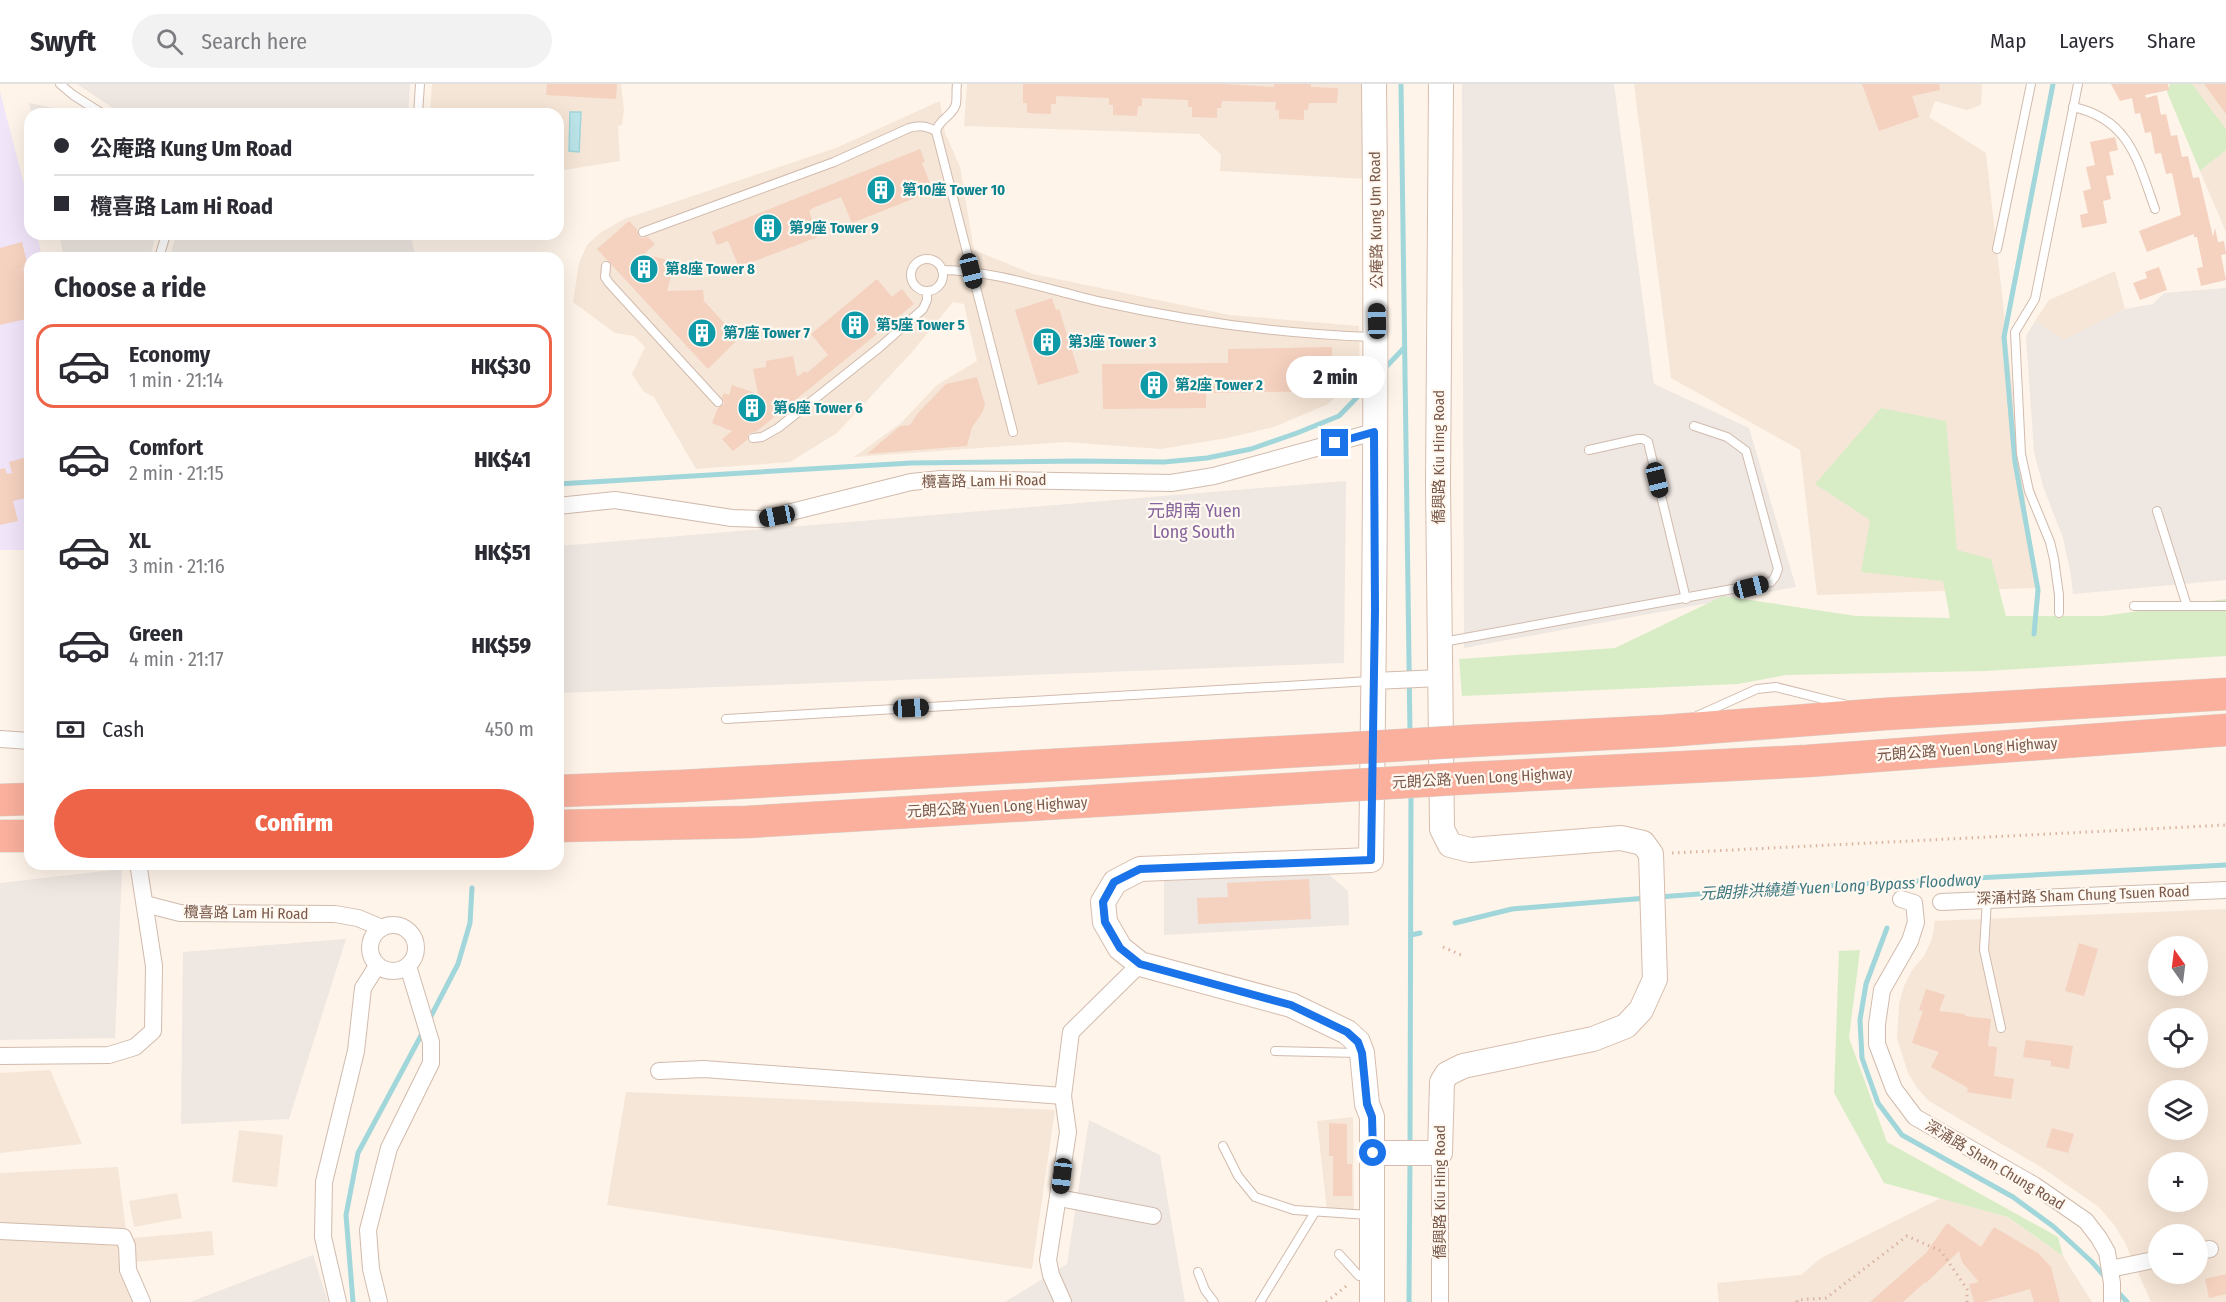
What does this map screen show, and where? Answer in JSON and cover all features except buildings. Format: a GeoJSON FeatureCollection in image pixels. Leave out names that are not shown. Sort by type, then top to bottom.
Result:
{"type":"FeatureCollection","features":[{"type":"Feature","properties":{"kind":"highway"},"geometry":{"type":"LineString","coordinates":[[564,791],[750,783],[1664,731],[1885,714],[2226,694]]}},
{"type":"Feature","properties":{"kind":"highway","name":"元朗公路 Yuen Long Highway"},"geometry":{"type":"LineString","coordinates":[[564,826],[747,822],[1807,760],[2226,730]]}},
{"type":"Feature","properties":{"kind":"highway"},"geometry":{"type":"LineString","coordinates":[[0,800],[24,800]]}},
{"type":"Feature","properties":{"kind":"highway"},"geometry":{"type":"LineString","coordinates":[[0,836],[24,836]]}},
{"type":"Feature","properties":{"kind":"street","name":"公庵路 Kung Um Road"},"geometry":{"type":"LineString","coordinates":[[1140,964],[1120,948],[1105,922],[1103,902],[1114,882],[1140,869],[1371,860],[1374,422],[1377,346],[1374,84]]}},
{"type":"Feature","properties":{"kind":"street","name":"僑興路 Kiu Hing Road"},"geometry":{"type":"LineString","coordinates":[[1440,1302],[1442,1082],[1447,1074],[1463,1066],[1593,1039],[1626,1026],[1641,1010],[1654,980],[1651,854],[1642,843],[1621,838],[1470,850],[1450,845],[1442,829],[1438,484],[1441,84]]}},
{"type":"Feature","properties":{"kind":"street","name":"欖喜路 Lam Hi Road"},"geometry":{"type":"LineString","coordinates":[[564,505],[615,500],[732,518],[763,519],[911,482],[941,479],[1171,483],[1214,476],[1374,422]]}},
{"type":"Feature","properties":{"kind":"street"},"geometry":{"type":"LineString","coordinates":[[1374,681],[1440,678]]}},
{"type":"Feature","properties":{"kind":"street"},"geometry":{"type":"LineString","coordinates":[[0,738],[24,740]]}},
{"type":"Feature","properties":{"kind":"street"},"geometry":{"type":"LineString","coordinates":[[0,1056],[109,1055],[135,1047],[153,1031],[154,966],[139,870]]}},
{"type":"Feature","properties":{"kind":"street","name":"深涌村路 Sham Chung Tsuen Road"},"geometry":{"type":"LineString","coordinates":[[1941,902],[2226,890]]}},
{"type":"Feature","properties":{"kind":"street","name":"深涌路 Sham Chung Road"},"geometry":{"type":"LineString","coordinates":[[1901,899],[1914,903],[1916,921],[1910,941],[1882,990],[1877,1024],[1877,1044],[1894,1089],[1915,1117],[2034,1185],[2086,1221],[2099,1238],[2109,1261],[2112,1302]]}},
{"type":"Feature","properties":{"kind":"street","name":"欖喜路 Lam Hi Road"},"geometry":{"type":"LineString","coordinates":[[145,904],[180,913],[335,914],[358,918],[382,928],[397,925],[410,932],[416,946],[413,960],[408,966]]}},
{"type":"Feature","properties":{"kind":"street"},"geometry":{"type":"LineString","coordinates":[[379,1302],[370,1269],[368,1230],[389,1148],[431,1063],[431,1042],[408,966],[403,970],[389,972],[377,966],[372,960],[370,946],[372,938],[382,928]]}},
{"type":"Feature","properties":{"kind":"street"},"geometry":{"type":"LineString","coordinates":[[1063,1302],[1048,1266],[1068,1132],[1063,1096],[1071,1032],[1140,964],[1291,1005],[1347,1032],[1358,1042],[1362,1053],[1367,1104],[1372,1117],[1372,1214],[1366,1274],[1372,1302]]}},
{"type":"Feature","properties":{"kind":"street"},"geometry":{"type":"LineString","coordinates":[[338,1302],[323,1237],[324,1182],[356,1051],[363,987],[377,966]]}},
{"type":"Feature","properties":{"kind":"street"},"geometry":{"type":"LineString","coordinates":[[659,1071],[704,1069],[1063,1096]]}},
{"type":"Feature","properties":{"kind":"street"},"geometry":{"type":"LineString","coordinates":[[1373,1153],[1440,1153]]}},
{"type":"Feature","properties":{"kind":"street"},"geometry":{"type":"LineString","coordinates":[[1059,1198],[1153,1215]]}},
{"type":"Feature","properties":{"kind":"street"},"geometry":{"type":"LineString","coordinates":[[0,1231],[123,1237],[127,1246],[128,1270],[142,1302]]}},
{"type":"Feature","properties":{"kind":"street"},"geometry":{"type":"LineString","coordinates":[[2109,1261],[2148,1259]]}},
{"type":"Feature","properties":{"kind":"lane"},"geometry":{"type":"LineString","coordinates":[[60,84],[93,108]]}},
{"type":"Feature","properties":{"kind":"lane"},"geometry":{"type":"LineString","coordinates":[[418,108],[420,84]]}},
{"type":"Feature","properties":{"kind":"lane"},"geometry":{"type":"LineString","coordinates":[[957,84],[956,104],[938,124],[936,131],[1013,432]]}},
{"type":"Feature","properties":{"kind":"lane"},"geometry":{"type":"LineString","coordinates":[[1997,249],[2031,84]]}},
{"type":"Feature","properties":{"kind":"lane"},"geometry":{"type":"LineString","coordinates":[[2059,613],[2059,595],[2050,542],[2030,491],[2021,454],[2015,332],[2035,299],[2078,84]]}},
{"type":"Feature","properties":{"kind":"lane"},"geometry":{"type":"LineString","coordinates":[[2073,106],[2100,115],[2128,141],[2155,209]]}},
{"type":"Feature","properties":{"kind":"lane"},"geometry":{"type":"LineString","coordinates":[[643,232],[834,162],[909,128],[927,126],[936,131]]}},
{"type":"Feature","properties":{"kind":"lane"},"geometry":{"type":"LineString","coordinates":[[925,259],[939,265],[943,275],[940,284],[927,291],[913,284],[911,273],[915,264],[925,259]]}},
{"type":"Feature","properties":{"kind":"lane"},"geometry":{"type":"LineString","coordinates":[[606,266],[605,277],[609,283],[718,402]]}},
{"type":"Feature","properties":{"kind":"lane"},"geometry":{"type":"LineString","coordinates":[[942,270],[971,271],[1190,320],[1377,346]]}},
{"type":"Feature","properties":{"kind":"lane"},"geometry":{"type":"LineString","coordinates":[[753,438],[770,434],[880,347],[923,309],[927,300],[927,291]]}},
{"type":"Feature","properties":{"kind":"lane"},"geometry":{"type":"LineString","coordinates":[[1440,643],[1771,582],[1778,569],[1746,451],[1727,437],[1694,426]]}},
{"type":"Feature","properties":{"kind":"lane"},"geometry":{"type":"LineString","coordinates":[[1590,450],[1638,439],[1648,442],[1686,599]]}},
{"type":"Feature","properties":{"kind":"lane"},"geometry":{"type":"LineString","coordinates":[[2157,511],[2187,606]]}},
{"type":"Feature","properties":{"kind":"lane"},"geometry":{"type":"LineString","coordinates":[[2134,606],[2226,606]]}},
{"type":"Feature","properties":{"kind":"lane"},"geometry":{"type":"LineString","coordinates":[[726,719],[1374,681]]}},
{"type":"Feature","properties":{"kind":"lane"},"geometry":{"type":"LineString","coordinates":[[1987,899],[1984,950],[2001,1028]]}},
{"type":"Feature","properties":{"kind":"lane"},"geometry":{"type":"LineString","coordinates":[[1275,1051],[1362,1053]]}},
{"type":"Feature","properties":{"kind":"lane"},"geometry":{"type":"LineString","coordinates":[[1223,1146],[1238,1176],[1255,1197],[1294,1210],[1372,1214]]}},
{"type":"Feature","properties":{"kind":"lane"},"geometry":{"type":"LineString","coordinates":[[1260,1302],[1315,1212]]}},
{"type":"Feature","properties":{"kind":"lane"},"geometry":{"type":"LineString","coordinates":[[1339,1254],[1366,1274]]}},
{"type":"Feature","properties":{"kind":"lane"},"geometry":{"type":"LineString","coordinates":[[1198,1272],[1205,1290],[1214,1302]]}},
{"type":"Feature","properties":{"kind":"path"},"geometry":{"type":"LineString","coordinates":[[1651,854],[2226,825]]}},
{"type":"Feature","properties":{"kind":"path"},"geometry":{"type":"LineString","coordinates":[[1443,947],[1461,955]]}},
{"type":"Feature","properties":{"kind":"path"},"geometry":{"type":"LineString","coordinates":[[1797,1302],[1797,1300],[1826,1298],[1907,1236],[1941,1251],[1967,1289],[1967,1302]]}},
{"type":"Feature","properties":{"kind":"path"},"geometry":{"type":"LineString","coordinates":[[1326,1302],[1366,1274]]}},
{"type":"Feature","properties":{"kind":"shaded area"},"geometry":{"type":"Polygon","coordinates":[[[77,84],[410,84],[408,108],[113,108],[77,84]]]}},
{"type":"Feature","properties":{"kind":"shaded area"},"geometry":{"type":"Polygon","coordinates":[[[432,84],[621,84],[624,110],[622,125],[618,126],[620,161],[564,170],[564,108],[430,108],[432,84]]]}},
{"type":"Feature","properties":{"kind":"shaded area"},"geometry":{"type":"Polygon","coordinates":[[[967,84],[1365,84],[1366,179],[1220,171],[1221,155],[1199,134],[964,126],[967,84]]]}},
{"type":"Feature","properties":{"kind":"shaded area"},"geometry":{"type":"Polygon","coordinates":[[[1462,84],[1614,84],[1654,384],[1749,428],[1796,587],[1464,648],[1462,84]]]}},
{"type":"Feature","properties":{"kind":"shaded area"},"geometry":{"type":"Polygon","coordinates":[[[1634,84],[1982,84],[1981,105],[1967,110],[1935,101],[1929,117],[1986,153],[2035,588],[1817,595],[1800,450],[1671,378],[1634,84]]]}},
{"type":"Feature","properties":{"kind":"shaded area"},"geometry":{"type":"Polygon","coordinates":[[[2192,84],[2226,84],[2226,129],[2192,84]]]}},
{"type":"Feature","properties":{"kind":"shaded area"},"geometry":{"type":"Polygon","coordinates":[[[0,92],[24,184],[24,240],[38,240],[41,252],[24,252],[24,550],[0,550],[0,92]]]}},
{"type":"Feature","properties":{"kind":"shaded area"},"geometry":{"type":"Polygon","coordinates":[[[940,101],[945,133],[960,167],[974,250],[1033,274],[1230,315],[1359,326],[1360,376],[1328,404],[1274,427],[1227,438],[1161,449],[1065,442],[854,457],[901,423],[937,385],[977,361],[964,304],[953,302],[912,352],[837,433],[790,462],[696,469],[654,397],[644,392],[632,374],[645,347],[634,336],[615,333],[573,302],[579,263],[587,245],[600,233],[624,219],[836,148],[940,101]]]}},
{"type":"Feature","properties":{"kind":"shaded area"},"geometry":{"type":"Polygon","coordinates":[[[29,103],[54,108],[30,108],[29,103]]]}},
{"type":"Feature","properties":{"kind":"shaded area"},"geometry":{"type":"Polygon","coordinates":[[[2226,150],[2226,232],[2200,171],[2226,150]]]}},
{"type":"Feature","properties":{"kind":"shaded area"},"geometry":{"type":"Polygon","coordinates":[[[60,240],[154,240],[152,252],[63,252],[60,240]]]}},
{"type":"Feature","properties":{"kind":"shaded area"},"geometry":{"type":"Polygon","coordinates":[[[174,240],[412,240],[414,252],[172,252],[174,240]]]}},
{"type":"Feature","properties":{"kind":"shaded area"},"geometry":{"type":"Polygon","coordinates":[[[2115,271],[2125,309],[2064,340],[2035,321],[2049,300],[2115,271]]]}},
{"type":"Feature","properties":{"kind":"shaded area"},"geometry":{"type":"Polygon","coordinates":[[[2226,288],[2226,580],[2073,594],[2063,538],[2043,486],[2034,452],[2026,336],[2035,321],[2064,340],[2125,309],[2153,304],[2164,293],[2226,288]]]}},
{"type":"Feature","properties":{"kind":"shaded area"},"geometry":{"type":"Polygon","coordinates":[[[1346,481],[1344,663],[564,693],[564,546],[1346,481]]]}},
{"type":"Feature","properties":{"kind":"shaded area"},"geometry":{"type":"Polygon","coordinates":[[[122,870],[115,1038],[0,1040],[0,883],[122,870]]]}},
{"type":"Feature","properties":{"kind":"shaded area"},"geometry":{"type":"Polygon","coordinates":[[[1326,872],[1348,891],[1349,925],[1164,935],[1164,881],[1326,872]]]}},
{"type":"Feature","properties":{"kind":"shaded area"},"geometry":{"type":"Polygon","coordinates":[[[2226,909],[2226,1302],[2151,1302],[2125,1243],[2115,1226],[2099,1207],[2044,1169],[1929,1101],[1917,1088],[1908,1073],[1897,1039],[1899,1003],[1912,970],[1924,956],[1932,939],[1935,921],[2226,909]]]}},
{"type":"Feature","properties":{"kind":"shaded area"},"geometry":{"type":"Polygon","coordinates":[[[346,939],[289,1119],[181,1124],[183,952],[346,939]]]}},
{"type":"Feature","properties":{"kind":"shaded area"},"geometry":{"type":"Polygon","coordinates":[[[50,1070],[82,1144],[0,1153],[0,1073],[50,1070]]]}},
{"type":"Feature","properties":{"kind":"shaded area"},"geometry":{"type":"Polygon","coordinates":[[[626,1092],[1055,1110],[1032,1269],[607,1205],[626,1092]]]}},
{"type":"Feature","properties":{"kind":"shaded area"},"geometry":{"type":"Polygon","coordinates":[[[1353,1117],[1354,1210],[1327,1211],[1317,1121],[1353,1117]]]}},
{"type":"Feature","properties":{"kind":"shaded area"},"geometry":{"type":"Polygon","coordinates":[[[1089,1120],[1160,1155],[1185,1302],[1005,1302],[1067,1264],[1089,1120]]]}},
{"type":"Feature","properties":{"kind":"shaded area"},"geometry":{"type":"Polygon","coordinates":[[[239,1130],[283,1135],[277,1187],[232,1182],[239,1130]]]}},
{"type":"Feature","properties":{"kind":"shaded area"},"geometry":{"type":"Polygon","coordinates":[[[118,1167],[135,1302],[0,1302],[0,1173],[118,1167]]]}},
{"type":"Feature","properties":{"kind":"shaded area"},"geometry":{"type":"Polygon","coordinates":[[[177,1193],[182,1218],[134,1227],[129,1201],[177,1193]]]}},
{"type":"Feature","properties":{"kind":"shaded area"},"geometry":{"type":"Polygon","coordinates":[[[1941,1198],[2008,1217],[2063,1256],[2092,1302],[1719,1302],[1717,1283],[1801,1275],[1821,1258],[1941,1198]]]}},
{"type":"Feature","properties":{"kind":"shaded area"},"geometry":{"type":"Polygon","coordinates":[[[212,1231],[214,1255],[134,1262],[132,1238],[212,1231]]]}},
{"type":"Feature","properties":{"kind":"shaded area"},"geometry":{"type":"Polygon","coordinates":[[[313,1255],[328,1302],[190,1302],[313,1255]]]}},
{"type":"Feature","properties":{"kind":"green space"},"geometry":{"type":"Polygon","coordinates":[[[2170,84],[2192,84],[2226,129],[2226,150],[2200,171],[2167,92],[2170,84]]]}},
{"type":"Feature","properties":{"kind":"green space"},"geometry":{"type":"Polygon","coordinates":[[[1881,408],[1946,421],[1957,550],[1991,559],[2006,616],[2103,616],[2226,599],[2226,656],[1986,671],[1786,675],[1738,684],[1462,696],[1459,659],[1615,648],[1723,596],[1856,616],[1950,618],[1943,581],[1861,572],[1870,520],[1815,484],[1881,408]]]}},
{"type":"Feature","properties":{"kind":"green space"},"geometry":{"type":"Polygon","coordinates":[[[1860,950],[1849,1038],[1887,1142],[2058,1237],[2063,1256],[2008,1217],[1884,1183],[1834,1093],[1839,951],[1860,950]]]}},
{"type":"Feature","properties":{"kind":"water"},"geometry":{"type":"Polygon","coordinates":[[[570,112],[581,112],[579,152],[569,151],[570,112]]]}},
{"type":"Feature","properties":{"kind":"waterway"},"geometry":{"type":"LineString","coordinates":[[1401,84],[1410,733]]}},
{"type":"Feature","properties":{"kind":"waterway"},"geometry":{"type":"LineString","coordinates":[[2034,634],[2038,590],[2015,462],[2004,337],[2053,84]]}},
{"type":"Feature","properties":{"kind":"waterway"},"geometry":{"type":"LineString","coordinates":[[1384,369],[1404,348]]}},
{"type":"Feature","properties":{"kind":"waterway"},"geometry":{"type":"LineString","coordinates":[[564,484],[911,463],[1164,462],[1207,458],[1251,449],[1339,416],[1367,387]]}},
{"type":"Feature","properties":{"kind":"waterway"},"geometry":{"type":"LineString","coordinates":[[1410,1147],[1411,791]]}},
{"type":"Feature","properties":{"kind":"waterway","name":"元朗排洪繞道 Yuen Long Bypass Floodway"},"geometry":{"type":"LineString","coordinates":[[1659,897],[1764,889],[2226,865]]}},
{"type":"Feature","properties":{"kind":"waterway"},"geometry":{"type":"LineString","coordinates":[[429,1020],[458,964],[470,923],[472,888]]}},
{"type":"Feature","properties":{"kind":"waterway","name":"元朗排洪繞道 Yuen Long Bypass Floodway"},"geometry":{"type":"LineString","coordinates":[[1455,923],[1512,909],[1647,898]]}},
{"type":"Feature","properties":{"kind":"waterway"},"geometry":{"type":"LineString","coordinates":[[1887,928],[1866,984],[1860,1020],[1862,1058],[1878,1103],[1902,1135],[2013,1197],[2054,1227],[2106,1278]]}},
{"type":"Feature","properties":{"kind":"waterway","name":"元朗排洪繞道 Yuen Long Bypass Floodway"},"geometry":{"type":"LineString","coordinates":[[1411,935],[1420,933]]}},
{"type":"Feature","properties":{"kind":"waterway"},"geometry":{"type":"LineString","coordinates":[[353,1302],[346,1215],[358,1153],[424,1030]]}},
{"type":"Feature","properties":{"kind":"waterway"},"geometry":{"type":"LineString","coordinates":[[1409,1302],[1410,1160]]}},
{"type":"Feature","properties":{"kind":"waterway"},"geometry":{"type":"LineString","coordinates":[[2116,1290],[2127,1302]]}},
{"type":"Feature","properties":{"kind":"place","name":"第10座 Tower 10"},"geometry":{"type":"Point","coordinates":[881,190]}},
{"type":"Feature","properties":{"kind":"place","name":"第9座 Tower 9"},"geometry":{"type":"Point","coordinates":[768,228]}},
{"type":"Feature","properties":{"kind":"place","name":"第8座 Tower 8"},"geometry":{"type":"Point","coordinates":[644,269]}},
{"type":"Feature","properties":{"kind":"place","name":"第5座 Tower 5"},"geometry":{"type":"Point","coordinates":[855,325]}},
{"type":"Feature","properties":{"kind":"place","name":"第7座 Tower 7"},"geometry":{"type":"Point","coordinates":[702,333]}},
{"type":"Feature","properties":{"kind":"place","name":"第3座 Tower 3"},"geometry":{"type":"Point","coordinates":[1047,342]}},
{"type":"Feature","properties":{"kind":"place","name":"第2座 Tower 2"},"geometry":{"type":"Point","coordinates":[1154,385]}},
{"type":"Feature","properties":{"kind":"place","name":"第6座 Tower 6"},"geometry":{"type":"Point","coordinates":[752,408]}},
{"type":"Feature","properties":{"kind":"district","name":"元朗南 Yuen Long South"},"geometry":{"type":"Point","coordinates":[1194,521]}},
{"type":"Feature","properties":{"kind":"route"},"geometry":{"type":"LineString","coordinates":[[1335,443],[1374,432],[1375,610],[1371,860],[1140,869],[1114,882],[1103,902],[1105,922],[1120,948],[1140,964],[1291,1005],[1347,1032],[1358,1042],[1362,1053],[1367,1104],[1372,1117],[1373,1153]]}}]}
